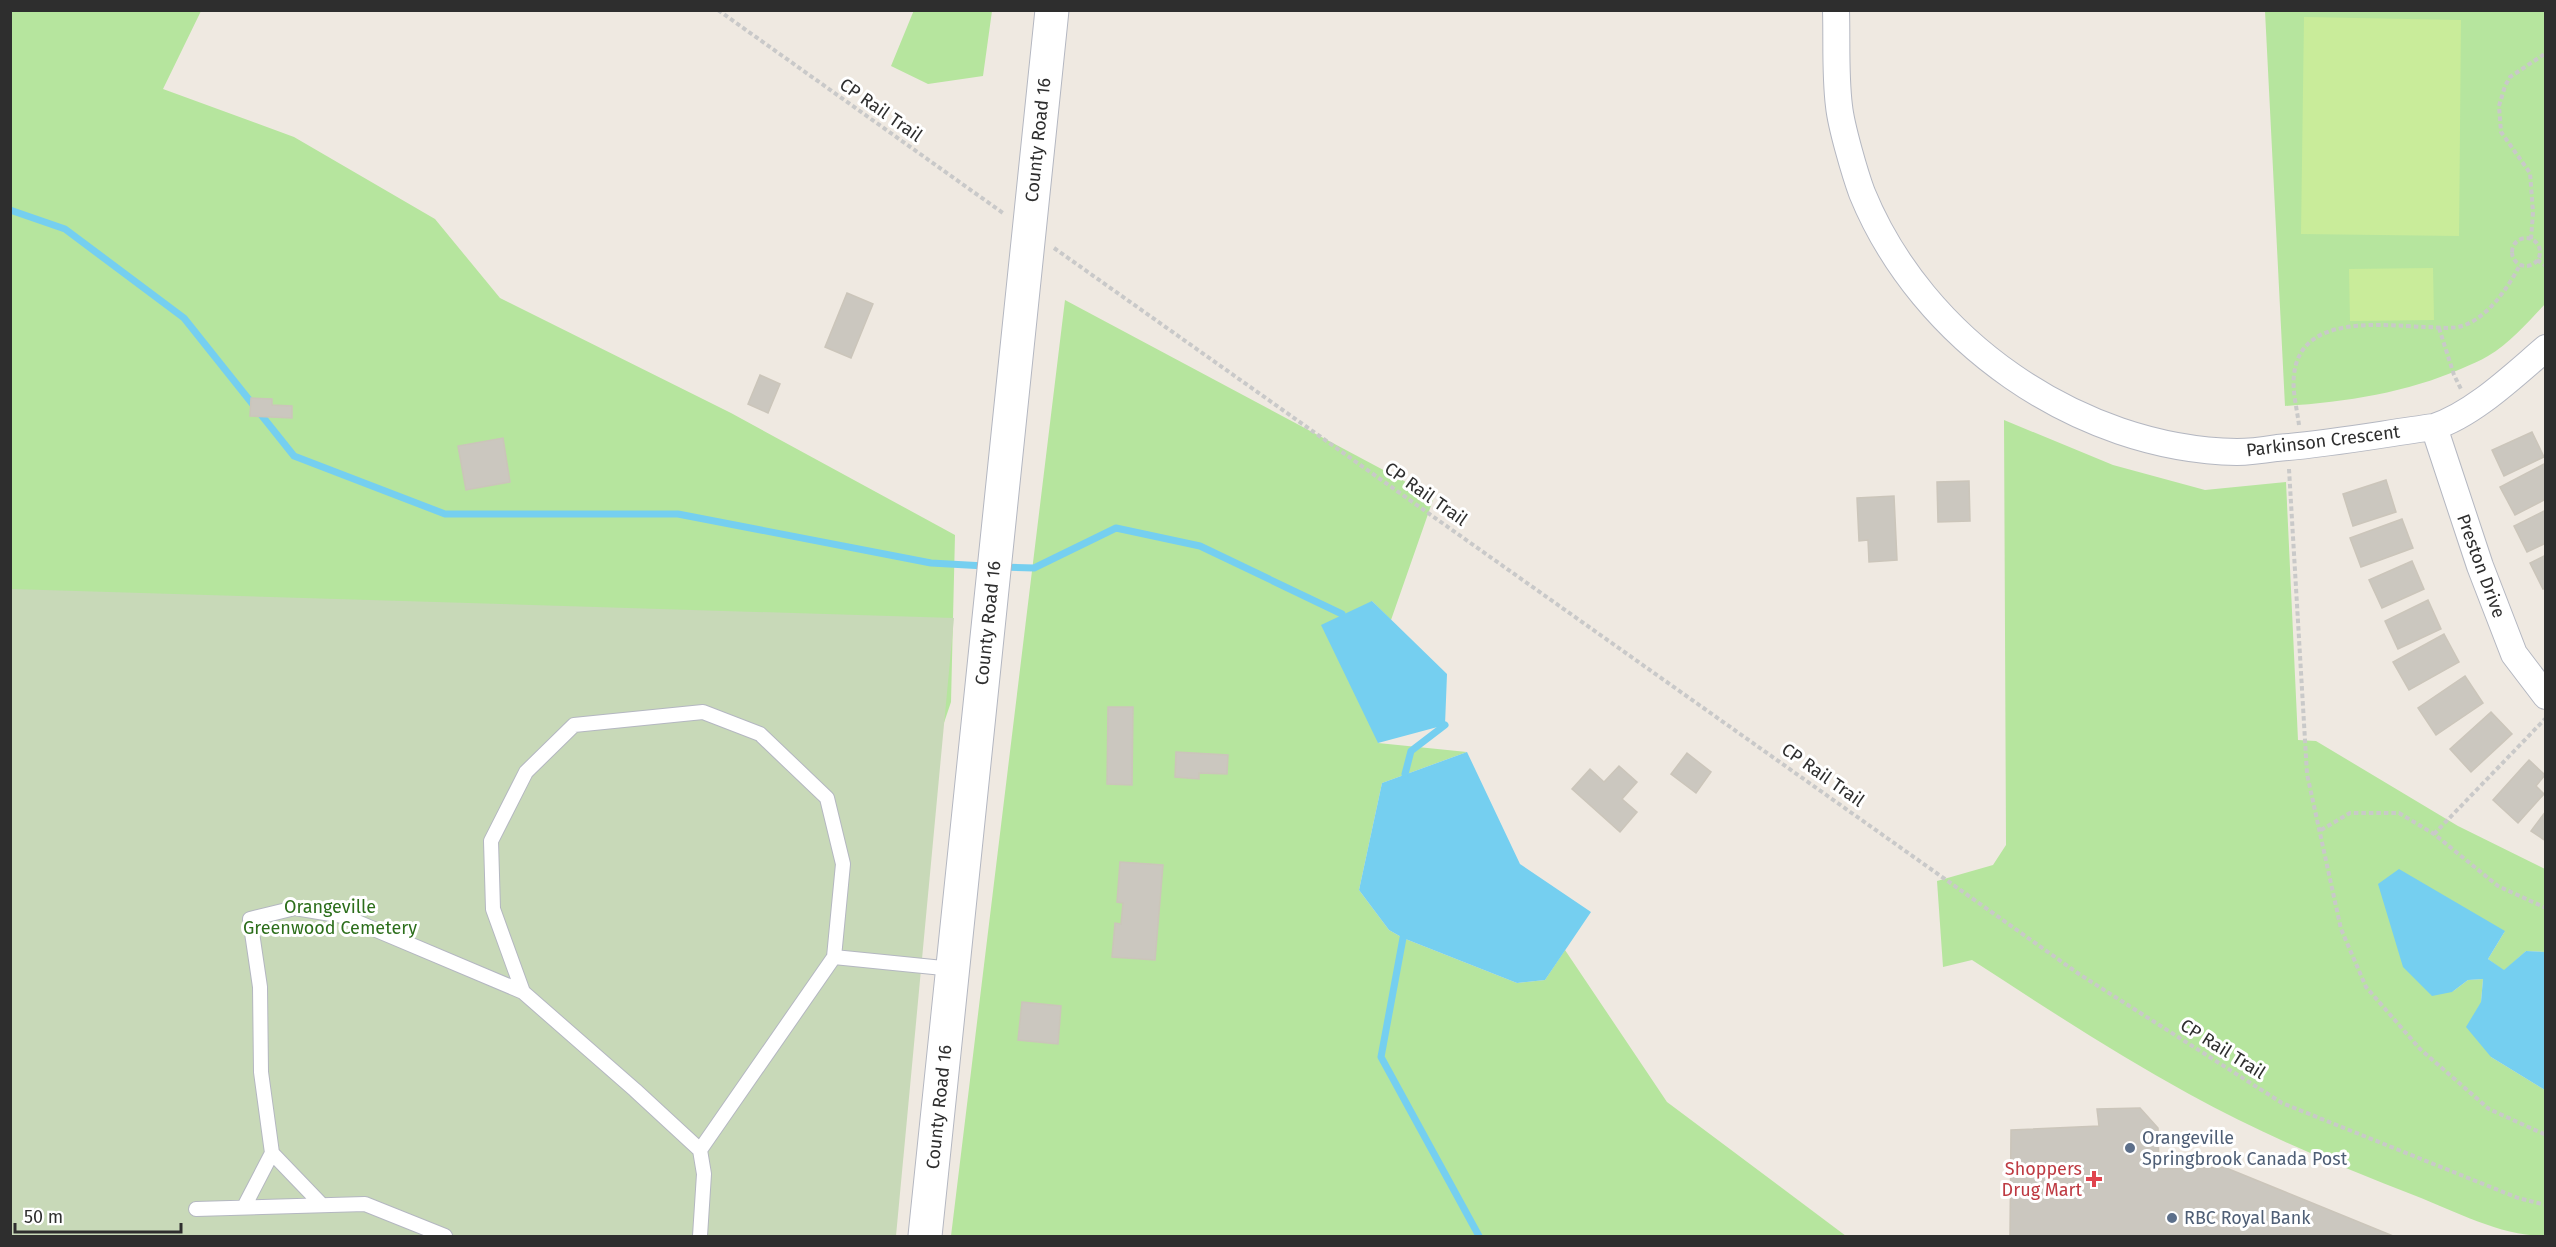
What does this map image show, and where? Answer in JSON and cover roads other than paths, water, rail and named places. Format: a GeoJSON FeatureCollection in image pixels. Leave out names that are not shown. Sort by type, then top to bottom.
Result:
{"type":"FeatureCollection","features":[{"type":"Feature","properties":{"kind":"main road","name":"County Road 16"},"geometry":{"type":"LineString","coordinates":[[925,1236],[1052,10]]}},
{"type":"Feature","properties":{"kind":"street","name":"Parkinson Crescent"},"geometry":{"type":"LineString","coordinates":[[1836,10],[1839,107],[1862,191],[1884,239],[1926,297],[1961,335],[2015,378],[2063,408],[2128,435],[2187,447],[2237,452],[2294,447],[2434,427],[2452,421],[2511,378],[2546,348]]}},
{"type":"Feature","properties":{"kind":"street","name":"Preston Drive"},"geometry":{"type":"LineString","coordinates":[[2434,427],[2480,566],[2514,654],[2546,696]]}},
{"type":"Feature","properties":{"kind":"lane"},"geometry":{"type":"LineString","coordinates":[[523,992],[493,909],[491,841],[526,772],[574,725],[703,712],[760,734],[827,798],[843,864],[834,957],[700,1150]]}},
{"type":"Feature","properties":{"kind":"lane"},"geometry":{"type":"LineString","coordinates":[[244,1207],[272,1153],[261,1072],[260,987],[250,919],[295,908],[343,916],[523,992],[700,1150],[704,1174],[700,1236]]}},
{"type":"Feature","properties":{"kind":"lane"},"geometry":{"type":"LineString","coordinates":[[834,957],[953,969]]}},
{"type":"Feature","properties":{"kind":"lane"},"geometry":{"type":"LineString","coordinates":[[272,1153],[322,1205]]}},
{"type":"Feature","properties":{"kind":"lane"},"geometry":{"type":"LineString","coordinates":[[196,1209],[365,1204],[445,1236]]}},
{"type":"Feature","properties":{"kind":"water"},"geometry":{"type":"Polygon","coordinates":[[[1372,601],[1447,674],[1445,725],[1378,743],[1321,625],[1372,601]]]}},
{"type":"Feature","properties":{"kind":"water"},"geometry":{"type":"Polygon","coordinates":[[[1467,752],[1520,864],[1591,912],[1545,980],[1517,983],[1403,938],[1389,930],[1359,890],[1382,783],[1467,752]]]}},
{"type":"Feature","properties":{"kind":"water"},"geometry":{"type":"Polygon","coordinates":[[[2399,869],[2505,931],[2488,959],[2504,970],[2526,951],[2545,952],[2545,1090],[2491,1057],[2466,1027],[2481,1002],[2483,979],[2468,980],[2452,992],[2432,996],[2403,967],[2378,884],[2399,869]]]}},
{"type":"Feature","properties":{"kind":"waterway"},"geometry":{"type":"LineString","coordinates":[[10,210],[65,229],[184,318],[294,456],[445,514],[678,514],[931,563],[985,566]]}},
{"type":"Feature","properties":{"kind":"waterway"},"geometry":{"type":"LineString","coordinates":[[1002,567],[1034,568],[1116,528],[1200,546],[1342,614]]}},
{"type":"Feature","properties":{"kind":"waterway"},"geometry":{"type":"LineString","coordinates":[[1405,774],[1411,751],[1445,725]]}},
{"type":"Feature","properties":{"kind":"waterway"},"geometry":{"type":"LineString","coordinates":[[1403,938],[1381,1057],[1479,1236]]}},
{"type":"Feature","properties":{"kind":"place","name":"Orangeville Springbrook Canada Post"},"geometry":{"type":"Point","coordinates":[2130,1148]}},
{"type":"Feature","properties":{"kind":"place","name":"Shoppers Drug Mart"},"geometry":{"type":"Point","coordinates":[2094,1179]}},
{"type":"Feature","properties":{"kind":"place","name":"RBC Royal Bank"},"geometry":{"type":"Point","coordinates":[2172,1218]}},
{"type":"Feature","properties":{"kind":"park label","name":"Orangeville Greenwood Cemetery"},"geometry":{"type":"Point","coordinates":[330,917]}}]}
